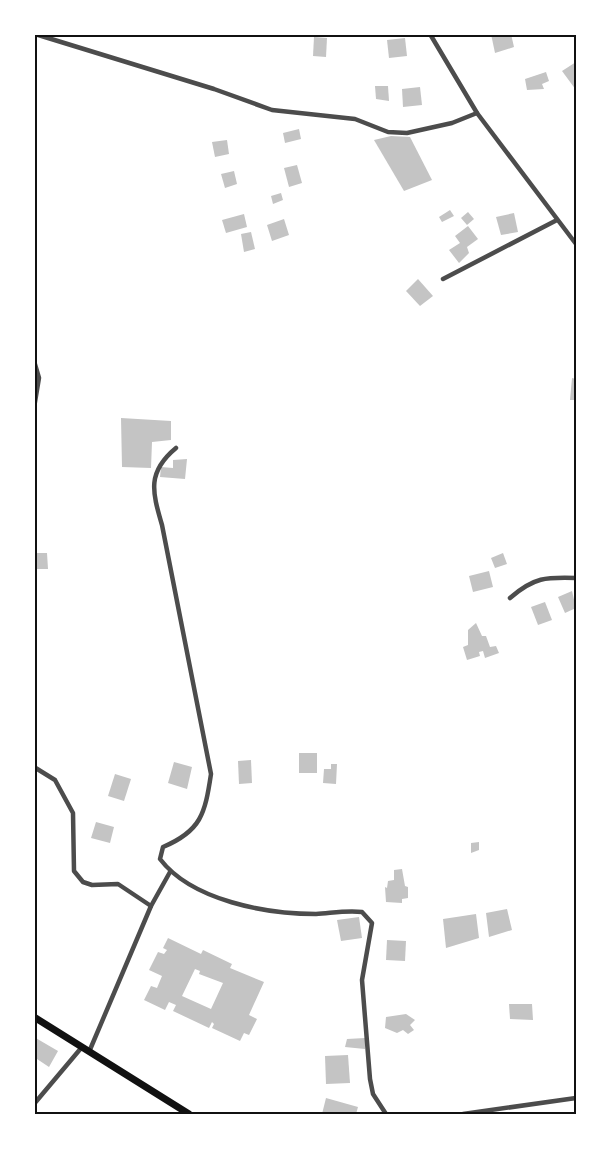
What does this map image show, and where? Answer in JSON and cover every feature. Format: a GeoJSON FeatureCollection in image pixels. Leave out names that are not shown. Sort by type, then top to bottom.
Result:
{"type":"FeatureCollection","features":[{"type":"Feature","properties":{"kind":"main road"},"geometry":{"type":"LineString","coordinates":[[34,1017],[189,1114]]}},
{"type":"Feature","properties":{"kind":"street"},"geometry":{"type":"LineString","coordinates":[[35,34],[214,89],[272,111],[355,119],[388,132],[417,131],[452,123],[477,113]]}},
{"type":"Feature","properties":{"kind":"street"},"geometry":{"type":"LineString","coordinates":[[430,34],[477,113],[576,244]]}},
{"type":"Feature","properties":{"kind":"street"},"geometry":{"type":"LineString","coordinates":[[443,279],[557,220]]}},
{"type":"Feature","properties":{"kind":"street"},"geometry":{"type":"LineString","coordinates":[[34,361],[39,378],[34,408]]}},
{"type":"Feature","properties":{"kind":"street"},"geometry":{"type":"LineString","coordinates":[[176,448],[160,461],[155,474],[155,499],[211,774],[204,808],[192,832],[163,847],[160,851],[160,859],[170,872],[227,902],[277,911],[362,912],[370,920],[372,930],[362,980],[373,1094],[386,1114]]}},
{"type":"Feature","properties":{"kind":"street"},"geometry":{"type":"LineString","coordinates":[[510,598],[531,581],[548,578],[576,578]]}},
{"type":"Feature","properties":{"kind":"street"},"geometry":{"type":"LineString","coordinates":[[34,767],[55,780],[73,813],[74,871],[83,882],[92,885],[118,884],[151,906]]}},
{"type":"Feature","properties":{"kind":"street"},"geometry":{"type":"LineString","coordinates":[[34,1104],[86,1050],[151,906],[170,872]]}},
{"type":"Feature","properties":{"kind":"street"},"geometry":{"type":"LineString","coordinates":[[463,1114],[576,1098]]}},
{"type":"Feature","properties":{"kind":"building"},"geometry":{"type":"Polygon","coordinates":[[[491,34],[511,34],[514,47],[495,53],[491,34]]]}},
{"type":"Feature","properties":{"kind":"building"},"geometry":{"type":"Polygon","coordinates":[[[314,37],[327,38],[326,57],[313,56],[314,37]]]}},
{"type":"Feature","properties":{"kind":"building"},"geometry":{"type":"Polygon","coordinates":[[[405,38],[407,56],[389,58],[387,40],[405,38]]]}},
{"type":"Feature","properties":{"kind":"building"},"geometry":{"type":"Polygon","coordinates":[[[576,62],[576,90],[562,71],[576,62]]]}},
{"type":"Feature","properties":{"kind":"building"},"geometry":{"type":"Polygon","coordinates":[[[546,72],[549,81],[542,84],[544,89],[527,90],[525,79],[546,72]]]}},
{"type":"Feature","properties":{"kind":"building"},"geometry":{"type":"Polygon","coordinates":[[[375,86],[388,86],[389,101],[376,99],[375,86]]]}},
{"type":"Feature","properties":{"kind":"building"},"geometry":{"type":"Polygon","coordinates":[[[420,87],[422,105],[403,107],[402,89],[420,87]]]}},
{"type":"Feature","properties":{"kind":"building"},"geometry":{"type":"Polygon","coordinates":[[[299,129],[301,139],[285,143],[283,133],[299,129]]]}},
{"type":"Feature","properties":{"kind":"building"},"geometry":{"type":"Polygon","coordinates":[[[391,136],[410,137],[432,180],[404,191],[374,140],[391,136]]]}},
{"type":"Feature","properties":{"kind":"building"},"geometry":{"type":"Polygon","coordinates":[[[227,140],[229,154],[215,157],[212,142],[227,140]]]}},
{"type":"Feature","properties":{"kind":"building"},"geometry":{"type":"Polygon","coordinates":[[[297,165],[302,183],[289,187],[284,168],[297,165]]]}},
{"type":"Feature","properties":{"kind":"building"},"geometry":{"type":"Polygon","coordinates":[[[234,171],[237,184],[225,188],[221,174],[234,171]]]}},
{"type":"Feature","properties":{"kind":"building"},"geometry":{"type":"Polygon","coordinates":[[[281,193],[283,200],[273,204],[271,196],[281,193]]]}},
{"type":"Feature","properties":{"kind":"building"},"geometry":{"type":"Polygon","coordinates":[[[450,210],[454,216],[442,222],[439,217],[450,210]]]}},
{"type":"Feature","properties":{"kind":"building"},"geometry":{"type":"Polygon","coordinates":[[[468,212],[474,219],[467,225],[461,218],[468,212]]]}},
{"type":"Feature","properties":{"kind":"building"},"geometry":{"type":"Polygon","coordinates":[[[514,213],[518,232],[501,235],[496,217],[514,213]]]}},
{"type":"Feature","properties":{"kind":"building"},"geometry":{"type":"Polygon","coordinates":[[[244,214],[247,227],[226,233],[222,220],[244,214]]]}},
{"type":"Feature","properties":{"kind":"building"},"geometry":{"type":"Polygon","coordinates":[[[284,219],[289,235],[272,241],[267,225],[284,219]]]}},
{"type":"Feature","properties":{"kind":"building"},"geometry":{"type":"Polygon","coordinates":[[[468,226],[478,239],[467,247],[469,253],[459,263],[449,250],[460,243],[455,236],[468,226]]]}},
{"type":"Feature","properties":{"kind":"building"},"geometry":{"type":"Polygon","coordinates":[[[251,232],[255,249],[244,252],[241,234],[251,232]]]}},
{"type":"Feature","properties":{"kind":"building"},"geometry":{"type":"Polygon","coordinates":[[[418,279],[433,296],[420,306],[406,291],[418,279]]]}},
{"type":"Feature","properties":{"kind":"building"},"geometry":{"type":"Polygon","coordinates":[[[572,378],[576,379],[576,400],[570,400],[572,378]]]}},
{"type":"Feature","properties":{"kind":"building"},"geometry":{"type":"Polygon","coordinates":[[[121,418],[171,421],[171,440],[152,442],[151,468],[122,467],[121,418]]]}},
{"type":"Feature","properties":{"kind":"building"},"geometry":{"type":"Polygon","coordinates":[[[187,459],[185,479],[160,477],[161,467],[173,468],[173,460],[187,459]]]}},
{"type":"Feature","properties":{"kind":"building"},"geometry":{"type":"Polygon","coordinates":[[[34,553],[47,553],[48,569],[34,569],[34,553]]]}},
{"type":"Feature","properties":{"kind":"building"},"geometry":{"type":"Polygon","coordinates":[[[503,553],[507,564],[495,568],[491,558],[503,553]]]}},
{"type":"Feature","properties":{"kind":"building"},"geometry":{"type":"Polygon","coordinates":[[[489,571],[493,587],[473,592],[469,576],[489,571]]]}},
{"type":"Feature","properties":{"kind":"building"},"geometry":{"type":"Polygon","coordinates":[[[572,591],[576,608],[565,613],[558,597],[572,591]]]}},
{"type":"Feature","properties":{"kind":"building"},"geometry":{"type":"Polygon","coordinates":[[[545,602],[552,620],[538,625],[531,607],[545,602]]]}},
{"type":"Feature","properties":{"kind":"building"},"geometry":{"type":"Polygon","coordinates":[[[476,623],[482,636],[486,636],[490,647],[496,646],[499,653],[485,658],[483,651],[479,652],[480,656],[467,660],[463,647],[468,645],[468,630],[476,623]]]}},
{"type":"Feature","properties":{"kind":"building"},"geometry":{"type":"Polygon","coordinates":[[[299,753],[317,753],[317,773],[299,773],[299,753]]]}},
{"type":"Feature","properties":{"kind":"building"},"geometry":{"type":"Polygon","coordinates":[[[251,760],[252,783],[239,784],[238,761],[251,760]]]}},
{"type":"Feature","properties":{"kind":"building"},"geometry":{"type":"Polygon","coordinates":[[[174,762],[192,767],[187,789],[168,783],[174,762]]]}},
{"type":"Feature","properties":{"kind":"building"},"geometry":{"type":"Polygon","coordinates":[[[331,764],[337,764],[336,784],[323,783],[324,769],[331,769],[331,764]]]}},
{"type":"Feature","properties":{"kind":"building"},"geometry":{"type":"Polygon","coordinates":[[[115,774],[131,779],[124,801],[108,796],[115,774]]]}},
{"type":"Feature","properties":{"kind":"building"},"geometry":{"type":"Polygon","coordinates":[[[96,822],[114,827],[110,843],[91,838],[96,822]]]}},
{"type":"Feature","properties":{"kind":"building"},"geometry":{"type":"Polygon","coordinates":[[[479,842],[479,850],[471,853],[471,843],[479,842]]]}},
{"type":"Feature","properties":{"kind":"building"},"geometry":{"type":"Polygon","coordinates":[[[402,869],[405,886],[408,887],[408,898],[402,899],[402,903],[386,902],[385,887],[387,888],[388,881],[394,880],[394,870],[402,869]]]}},
{"type":"Feature","properties":{"kind":"building"},"geometry":{"type":"Polygon","coordinates":[[[507,909],[512,930],[489,937],[486,913],[507,909]]]}},
{"type":"Feature","properties":{"kind":"building"},"geometry":{"type":"Polygon","coordinates":[[[476,914],[479,938],[446,948],[443,919],[476,914]]]}},
{"type":"Feature","properties":{"kind":"building"},"geometry":{"type":"Polygon","coordinates":[[[359,917],[362,938],[341,941],[337,920],[359,917]]]}},
{"type":"Feature","properties":{"kind":"building"},"geometry":{"type":"Polygon","coordinates":[[[168,938],[201,954],[203,950],[232,964],[230,968],[264,982],[249,1015],[257,1019],[249,1035],[244,1033],[240,1041],[212,1028],[214,1024],[212,1022],[209,1028],[173,1011],[176,1005],[169,1002],[165,1010],[144,1000],[151,986],[157,988],[162,976],[149,970],[158,952],[164,954],[167,950],[163,948],[168,938]],[[195,969],[182,996],[211,1009],[223,983],[199,974],[200,971],[195,969]]]}},
{"type":"Feature","properties":{"kind":"building"},"geometry":{"type":"Polygon","coordinates":[[[387,940],[406,941],[405,961],[386,960],[387,940]]]}},
{"type":"Feature","properties":{"kind":"building"},"geometry":{"type":"Polygon","coordinates":[[[509,1004],[532,1004],[533,1020],[510,1019],[509,1004]]]}},
{"type":"Feature","properties":{"kind":"building"},"geometry":{"type":"Polygon","coordinates":[[[406,1014],[415,1020],[410,1025],[414,1030],[408,1034],[403,1030],[397,1033],[385,1028],[386,1017],[406,1014]]]}},
{"type":"Feature","properties":{"kind":"building"},"geometry":{"type":"Polygon","coordinates":[[[34,1037],[58,1051],[49,1067],[34,1057],[34,1037]]]}},
{"type":"Feature","properties":{"kind":"building"},"geometry":{"type":"Polygon","coordinates":[[[365,1038],[365,1049],[345,1047],[347,1039],[365,1038]]]}},
{"type":"Feature","properties":{"kind":"building"},"geometry":{"type":"Polygon","coordinates":[[[348,1055],[350,1083],[326,1084],[325,1056],[348,1055]]]}},
{"type":"Feature","properties":{"kind":"building"},"geometry":{"type":"Polygon","coordinates":[[[326,1098],[358,1107],[356,1114],[322,1114],[326,1098]]]}}]}
